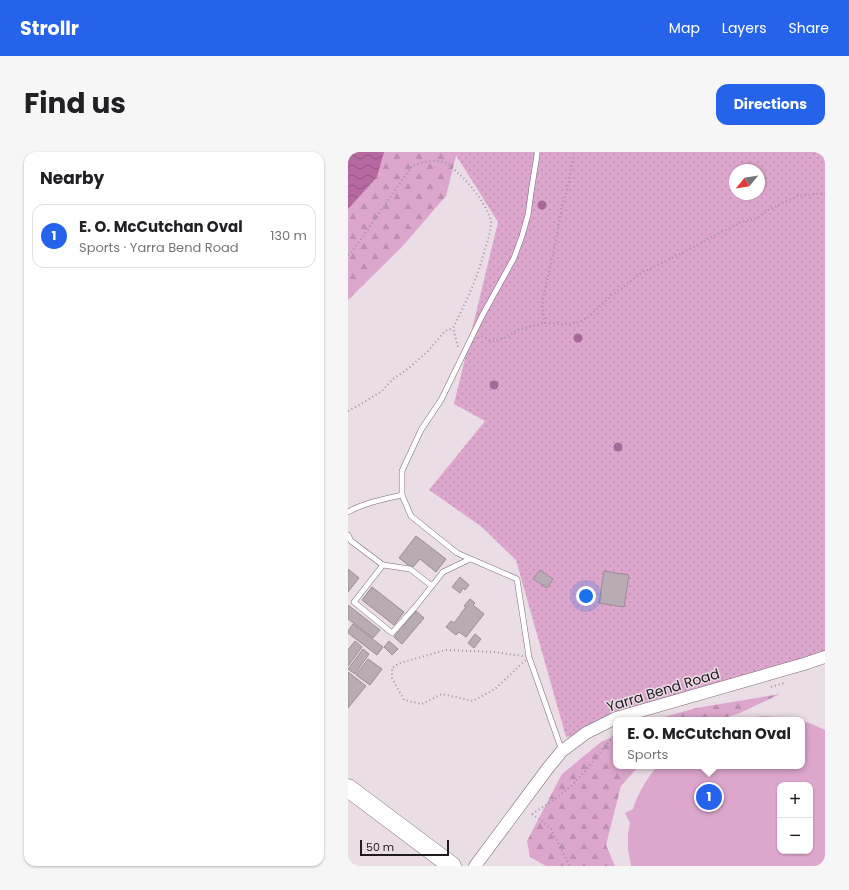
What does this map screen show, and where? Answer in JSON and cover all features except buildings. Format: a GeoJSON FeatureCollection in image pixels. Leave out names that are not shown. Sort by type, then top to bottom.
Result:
{"type":"FeatureCollection","features":[{"type":"Feature","properties":{"kind":"highway"},"geometry":{"type":"LineString","coordinates":[[348,788],[452,866]]}},
{"type":"Feature","properties":{"kind":"street","name":"Yarra Bend Road"},"geometry":{"type":"LineString","coordinates":[[619,717],[825,657]]}},
{"type":"Feature","properties":{"kind":"street","name":"Yarra Bend Road"},"geometry":{"type":"LineString","coordinates":[[475,866],[512,815],[562,752],[586,733],[613,720]]}},
{"type":"Feature","properties":{"kind":"lane"},"geometry":{"type":"LineString","coordinates":[[537,152],[528,215],[514,258],[474,332],[441,400],[421,430],[402,471],[402,495],[411,516],[457,553],[517,579],[529,657],[562,752]]}},
{"type":"Feature","properties":{"kind":"lane"},"geometry":{"type":"LineString","coordinates":[[348,512],[354,508],[402,495]]}},
{"type":"Feature","properties":{"kind":"lane"},"geometry":{"type":"LineString","coordinates":[[348,535],[351,541],[383,565],[410,569],[432,586]]}},
{"type":"Feature","properties":{"kind":"lane"},"geometry":{"type":"LineString","coordinates":[[383,565],[354,602],[392,633],[444,572],[470,559]]}},
{"type":"Feature","properties":{"kind":"path"},"geometry":{"type":"LineString","coordinates":[[545,323],[542,306],[562,206],[574,156]]}},
{"type":"Feature","properties":{"kind":"path"},"geometry":{"type":"LineString","coordinates":[[348,255],[352,252],[412,166],[420,163],[438,161],[447,164],[463,177],[478,195],[489,214],[490,222],[488,238],[480,266],[467,301],[453,328],[445,331],[428,351],[409,368],[393,379],[382,391],[348,411]]}},
{"type":"Feature","properties":{"kind":"path"},"geometry":{"type":"LineString","coordinates":[[474,332],[494,341],[518,330],[545,323],[570,324],[579,322],[590,316],[612,295],[640,273],[742,222],[756,219],[768,210],[797,196],[825,193]]}},
{"type":"Feature","properties":{"kind":"path"},"geometry":{"type":"LineString","coordinates":[[453,328],[462,357]]}},
{"type":"Feature","properties":{"kind":"path"},"geometry":{"type":"LineString","coordinates":[[446,650],[495,652],[529,657],[495,689],[473,701],[442,694],[422,704],[404,700],[392,678],[392,668],[400,663],[446,650]]}},
{"type":"Feature","properties":{"kind":"path"},"geometry":{"type":"LineString","coordinates":[[570,866],[551,829],[532,814],[570,787],[613,738]]}},
{"type":"Feature","properties":{"kind":"green space"},"geometry":{"type":"Polygon","coordinates":[[[348,152],[457,152],[446,196],[401,248],[348,300],[348,152]]]}},
{"type":"Feature","properties":{"kind":"green space"},"geometry":{"type":"Polygon","coordinates":[[[454,152],[825,152],[825,657],[636,717],[613,717],[613,724],[586,733],[566,737],[516,560],[482,527],[429,490],[485,421],[454,404],[498,222],[454,152]]]}},
{"type":"Feature","properties":{"kind":"green space"},"geometry":{"type":"Polygon","coordinates":[[[780,694],[740,713],[727,717],[664,717],[696,708],[780,694]]]}},
{"type":"Feature","properties":{"kind":"green space"},"geometry":{"type":"Polygon","coordinates":[[[764,716],[780,717],[756,717],[764,716]]]}},
{"type":"Feature","properties":{"kind":"green space"},"geometry":{"type":"Polygon","coordinates":[[[805,722],[812,724],[825,730],[825,866],[631,866],[628,849],[630,823],[625,813],[633,809],[643,786],[655,769],[805,769],[805,722]]]}},
{"type":"Feature","properties":{"kind":"green space"},"geometry":{"type":"Polygon","coordinates":[[[613,736],[613,769],[636,769],[621,786],[606,845],[615,866],[546,866],[530,857],[527,841],[562,774],[601,742],[613,736]]]}},
{"type":"Feature","properties":{"kind":"water"},"geometry":{"type":"Polygon","coordinates":[[[348,152],[384,152],[377,177],[348,209],[348,152]]]}},
{"type":"Feature","properties":{"kind":"place","name":"E. O. McCutchan Oval"},"geometry":{"type":"Point","coordinates":[709,797]}}]}
